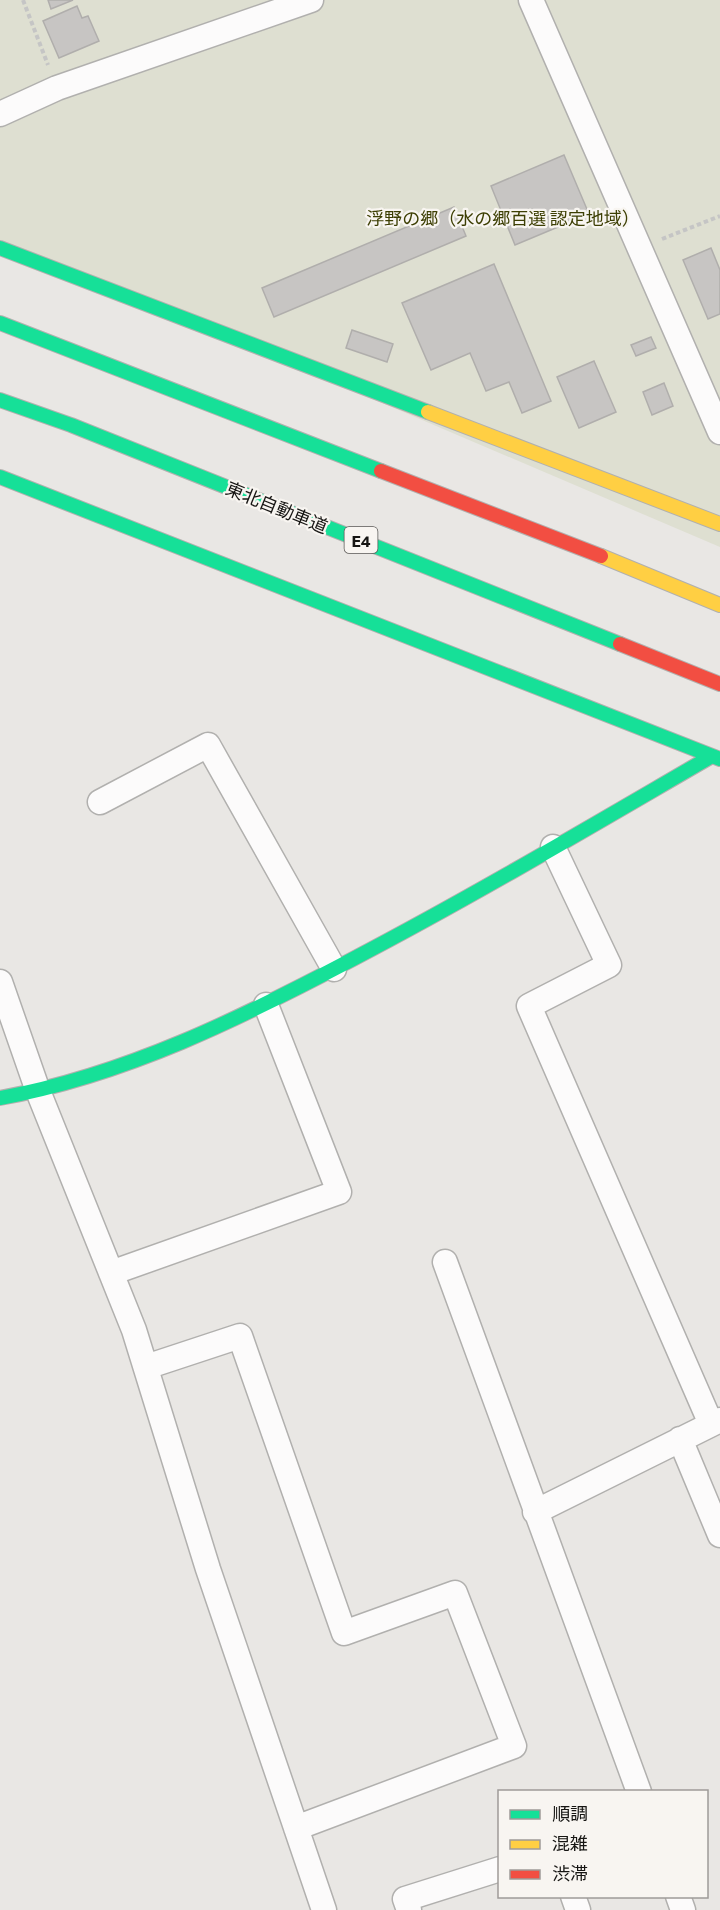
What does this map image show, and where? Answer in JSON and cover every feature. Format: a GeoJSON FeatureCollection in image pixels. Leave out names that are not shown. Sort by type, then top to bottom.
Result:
{"type":"FeatureCollection","features":[{"type":"Feature","properties":{"kind":"main road"},"geometry":{"type":"LineString","coordinates":[[0,248],[720,525]]}},
{"type":"Feature","properties":{"kind":"main road"},"geometry":{"type":"LineString","coordinates":[[0,323],[572,545],[720,605]]}},
{"type":"Feature","properties":{"kind":"main road","name":"東北自動車道"},"geometry":{"type":"LineString","coordinates":[[0,400],[71,425],[720,684]]}},
{"type":"Feature","properties":{"kind":"main road"},"geometry":{"type":"LineString","coordinates":[[0,477],[716,757]]}},
{"type":"Feature","properties":{"kind":"main road"},"geometry":{"type":"LineString","coordinates":[[0,1098],[38,1091],[127,1065],[266,1005],[433,917],[553,847],[716,757]]}},
{"type":"Feature","properties":{"kind":"street"},"geometry":{"type":"LineString","coordinates":[[0,114],[57,88],[311,0]]}},
{"type":"Feature","properties":{"kind":"street"},"geometry":{"type":"LineString","coordinates":[[531,0],[720,432]]}},
{"type":"Feature","properties":{"kind":"street"},"geometry":{"type":"LineString","coordinates":[[100,802],[208,745],[334,969]]}},
{"type":"Feature","properties":{"kind":"street"},"geometry":{"type":"LineString","coordinates":[[535,1512],[716,1422],[529,1006],[609,965],[553,847]]}},
{"type":"Feature","properties":{"kind":"street"},"geometry":{"type":"LineString","coordinates":[[0,982],[38,1091],[134,1330],[208,1569],[324,1910]]}},
{"type":"Feature","properties":{"kind":"street"},"geometry":{"type":"LineString","coordinates":[[111,1273],[339,1192],[266,1005]]}},
{"type":"Feature","properties":{"kind":"street"},"geometry":{"type":"LineString","coordinates":[[445,1262],[639,1790]]}},
{"type":"Feature","properties":{"kind":"street"},"geometry":{"type":"LineString","coordinates":[[146,1367],[240,1336],[344,1633],[455,1593],[514,1746],[296,1828]]}},
{"type":"Feature","properties":{"kind":"street"},"geometry":{"type":"LineString","coordinates":[[680,1439],[720,1535]]}},
{"type":"Feature","properties":{"kind":"street"},"geometry":{"type":"LineString","coordinates":[[410,1910],[405,1899],[498,1870]]}},
{"type":"Feature","properties":{"kind":"path"},"geometry":{"type":"LineString","coordinates":[[23,0],[57,88]]}},
{"type":"Feature","properties":{"kind":"path"},"geometry":{"type":"LineString","coordinates":[[639,248],[720,216]]}},
{"type":"Feature","properties":{"kind":"green space","name":"浮野の郷（水の郷百選 認定地域）"},"geometry":{"type":"Polygon","coordinates":[[[0,0],[720,0],[720,547],[0,240],[0,0]]]}},
{"type":"Feature","properties":{"kind":"building"},"geometry":{"type":"Polygon","coordinates":[[[48,0],[73,0],[51,9],[48,0]]]}},
{"type":"Feature","properties":{"kind":"building"},"geometry":{"type":"Polygon","coordinates":[[[77,6],[82,18],[88,16],[99,41],[59,58],[43,21],[77,6]]]}},
{"type":"Feature","properties":{"kind":"building"},"geometry":{"type":"Polygon","coordinates":[[[564,155],[589,214],[515,245],[491,186],[564,155]]]}},
{"type":"Feature","properties":{"kind":"building"},"geometry":{"type":"Polygon","coordinates":[[[454,207],[466,236],[274,317],[262,288],[454,207]]]}},
{"type":"Feature","properties":{"kind":"building"},"geometry":{"type":"Polygon","coordinates":[[[711,248],[720,270],[720,314],[708,319],[683,260],[711,248]]]}},
{"type":"Feature","properties":{"kind":"building"},"geometry":{"type":"Polygon","coordinates":[[[494,264],[551,401],[522,413],[509,382],[486,391],[470,353],[431,370],[402,303],[494,264]]]}},
{"type":"Feature","properties":{"kind":"building"},"geometry":{"type":"Polygon","coordinates":[[[352,330],[393,344],[387,362],[346,348],[352,330]]]}},
{"type":"Feature","properties":{"kind":"building"},"geometry":{"type":"Polygon","coordinates":[[[651,337],[656,348],[636,356],[631,345],[651,337]]]}},
{"type":"Feature","properties":{"kind":"building"},"geometry":{"type":"Polygon","coordinates":[[[594,361],[616,412],[579,428],[557,377],[594,361]]]}},
{"type":"Feature","properties":{"kind":"building"},"geometry":{"type":"Polygon","coordinates":[[[664,383],[673,406],[652,415],[643,392],[664,383]]]}},
{"type":"Feature","properties":{"kind":"traffic: fast"},"geometry":{"type":"LineString","coordinates":[[0,248],[428,412]]}},
{"type":"Feature","properties":{"kind":"traffic: fast"},"geometry":{"type":"LineString","coordinates":[[0,323],[381,471]]}},
{"type":"Feature","properties":{"kind":"traffic: fast"},"geometry":{"type":"LineString","coordinates":[[0,400],[71,425],[620,644]]}},
{"type":"Feature","properties":{"kind":"traffic: fast"},"geometry":{"type":"LineString","coordinates":[[0,477],[720,759]]}},
{"type":"Feature","properties":{"kind":"traffic: fast"},"geometry":{"type":"LineString","coordinates":[[0,1098],[93,1075],[182,1042],[225,1023],[353,959],[444,910],[712,756]]}},
{"type":"Feature","properties":{"kind":"traffic: slow"},"geometry":{"type":"LineString","coordinates":[[428,412],[720,524]]}},
{"type":"Feature","properties":{"kind":"traffic: slow"},"geometry":{"type":"LineString","coordinates":[[601,556],[720,605]]}},
{"type":"Feature","properties":{"kind":"traffic: jam"},"geometry":{"type":"LineString","coordinates":[[381,471],[601,556]]}},
{"type":"Feature","properties":{"kind":"traffic: jam"},"geometry":{"type":"LineString","coordinates":[[620,644],[720,684]]}}]}
